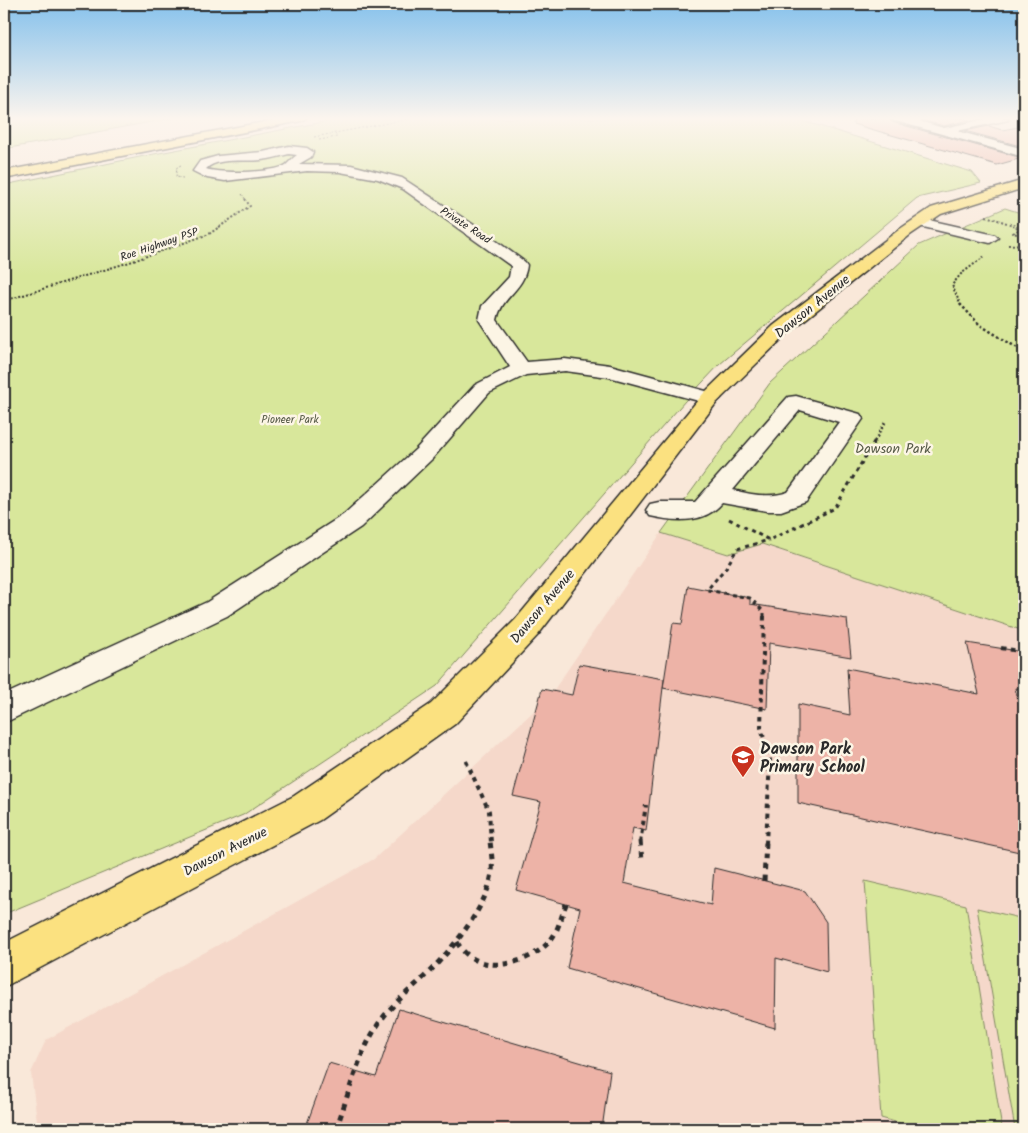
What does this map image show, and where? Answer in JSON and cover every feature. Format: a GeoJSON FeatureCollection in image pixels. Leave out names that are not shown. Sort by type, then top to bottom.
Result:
{"type":"FeatureCollection","features":[{"type":"Feature","properties":{"kind":"main road"},"geometry":{"type":"LineString","coordinates":[[4,175],[26,171]]}},
{"type":"Feature","properties":{"kind":"main road","name":"Dawson Avenue"},"geometry":{"type":"LineString","coordinates":[[4,966],[307,808],[443,714],[527,627],[710,398],[780,330],[936,211],[1024,184]]}},
{"type":"Feature","properties":{"kind":"street","name":"Private Road"},"geometry":{"type":"LineString","coordinates":[[198,171],[214,176],[236,178],[274,171]]}},
{"type":"Feature","properties":{"kind":"street","name":"Private Road"},"geometry":{"type":"LineString","coordinates":[[356,171],[368,172],[396,180],[495,244],[519,265],[517,278],[491,306],[488,320],[521,369]]}},
{"type":"Feature","properties":{"kind":"street"},"geometry":{"type":"LineString","coordinates":[[920,222],[990,238]]}},
{"type":"Feature","properties":{"kind":"street"},"geometry":{"type":"LineString","coordinates":[[4,710],[217,609],[352,521],[424,454],[482,389],[521,369],[565,365],[601,370],[710,398]]}},
{"type":"Feature","properties":{"kind":"street"},"geometry":{"type":"LineString","coordinates":[[659,510],[692,512],[704,508],[796,402],[852,419],[797,498],[781,503],[767,503],[734,498],[718,493]]}},
{"type":"Feature","properties":{"kind":"path"},"geometry":{"type":"LineString","coordinates":[[177,171],[176,177],[185,179]]}},
{"type":"Feature","properties":{"kind":"path","name":"Roe Highway PSP"},"geometry":{"type":"LineString","coordinates":[[4,301],[134,261],[209,234],[250,206],[244,195],[236,192]]}},
{"type":"Feature","properties":{"kind":"path"},"geometry":{"type":"LineString","coordinates":[[1007,245],[1024,244]]}},
{"type":"Feature","properties":{"kind":"path"},"geometry":{"type":"LineString","coordinates":[[986,256],[961,274],[952,284],[954,297],[969,316],[1024,352]]}},
{"type":"Feature","properties":{"kind":"path"},"geometry":{"type":"LineString","coordinates":[[764,881],[770,759],[761,728],[764,612],[750,598],[707,590],[727,566],[737,549],[769,540]]}},
{"type":"Feature","properties":{"kind":"path"},"geometry":{"type":"LineString","coordinates":[[1001,648],[1024,652]]}},
{"type":"Feature","properties":{"kind":"path"},"geometry":{"type":"LineString","coordinates":[[336,1129],[362,1056],[378,1024],[389,1009],[457,942],[485,894],[492,872],[489,811],[466,761]]}},
{"type":"Feature","properties":{"kind":"path"},"geometry":{"type":"LineString","coordinates":[[642,860],[640,841],[646,804]]}},
{"type":"Feature","properties":{"kind":"path"},"geometry":{"type":"LineString","coordinates":[[457,942],[464,954],[487,964],[523,960],[536,954],[549,941],[566,904]]}},
{"type":"Feature","properties":{"kind":"shaded area","name":"Dawson Park Primary School"},"geometry":{"type":"Polygon","coordinates":[[[661,533],[728,554],[762,544],[1024,631],[1024,1129],[38,1129],[31,1073],[46,1040],[374,859],[549,697],[661,533]]]}},
{"type":"Feature","properties":{"kind":"green space","name":"Pioneer Park"},"geometry":{"type":"Polygon","coordinates":[[[72,171],[968,171],[972,172],[981,183],[917,198],[720,364],[685,401],[437,686],[243,815],[4,914],[4,185],[72,171]]]}},
{"type":"Feature","properties":{"kind":"green space","name":"Dawson Park"},"geometry":{"type":"Polygon","coordinates":[[[1005,208],[1024,214],[1024,631],[762,544],[728,554],[661,533],[770,383],[919,245],[1005,208]]]}},
{"type":"Feature","properties":{"kind":"green space"},"geometry":{"type":"Polygon","coordinates":[[[865,881],[966,905],[1002,1129],[920,1129],[881,1118],[865,881]]]}},
{"type":"Feature","properties":{"kind":"green space"},"geometry":{"type":"Polygon","coordinates":[[[977,908],[1024,919],[1024,1129],[1015,1129],[977,908]]]}},
{"type":"Feature","properties":{"kind":"building"},"geometry":{"type":"Polygon","coordinates":[[[688,586],[750,598],[750,604],[847,619],[851,657],[769,643],[767,709],[663,688],[673,623],[682,624],[688,586]]]}},
{"type":"Feature","properties":{"kind":"building"},"geometry":{"type":"Polygon","coordinates":[[[967,643],[1024,652],[1024,690],[1015,688],[1024,725],[1024,853],[798,803],[798,704],[850,715],[847,668],[979,694],[967,643]]]}},
{"type":"Feature","properties":{"kind":"building"},"geometry":{"type":"Polygon","coordinates":[[[579,664],[664,679],[646,831],[633,828],[624,883],[711,905],[714,868],[805,891],[826,922],[827,972],[776,958],[775,1028],[567,968],[580,908],[516,890],[541,802],[513,796],[542,689],[572,695],[579,664]]]}},
{"type":"Feature","properties":{"kind":"building"},"geometry":{"type":"Polygon","coordinates":[[[399,1009],[610,1071],[602,1129],[305,1129],[329,1063],[376,1077],[399,1009]]]}},
{"type":"Feature","properties":{"kind":"place","name":"Dawson Park Primary School"},"geometry":{"type":"Point","coordinates":[743,778]}}]}
